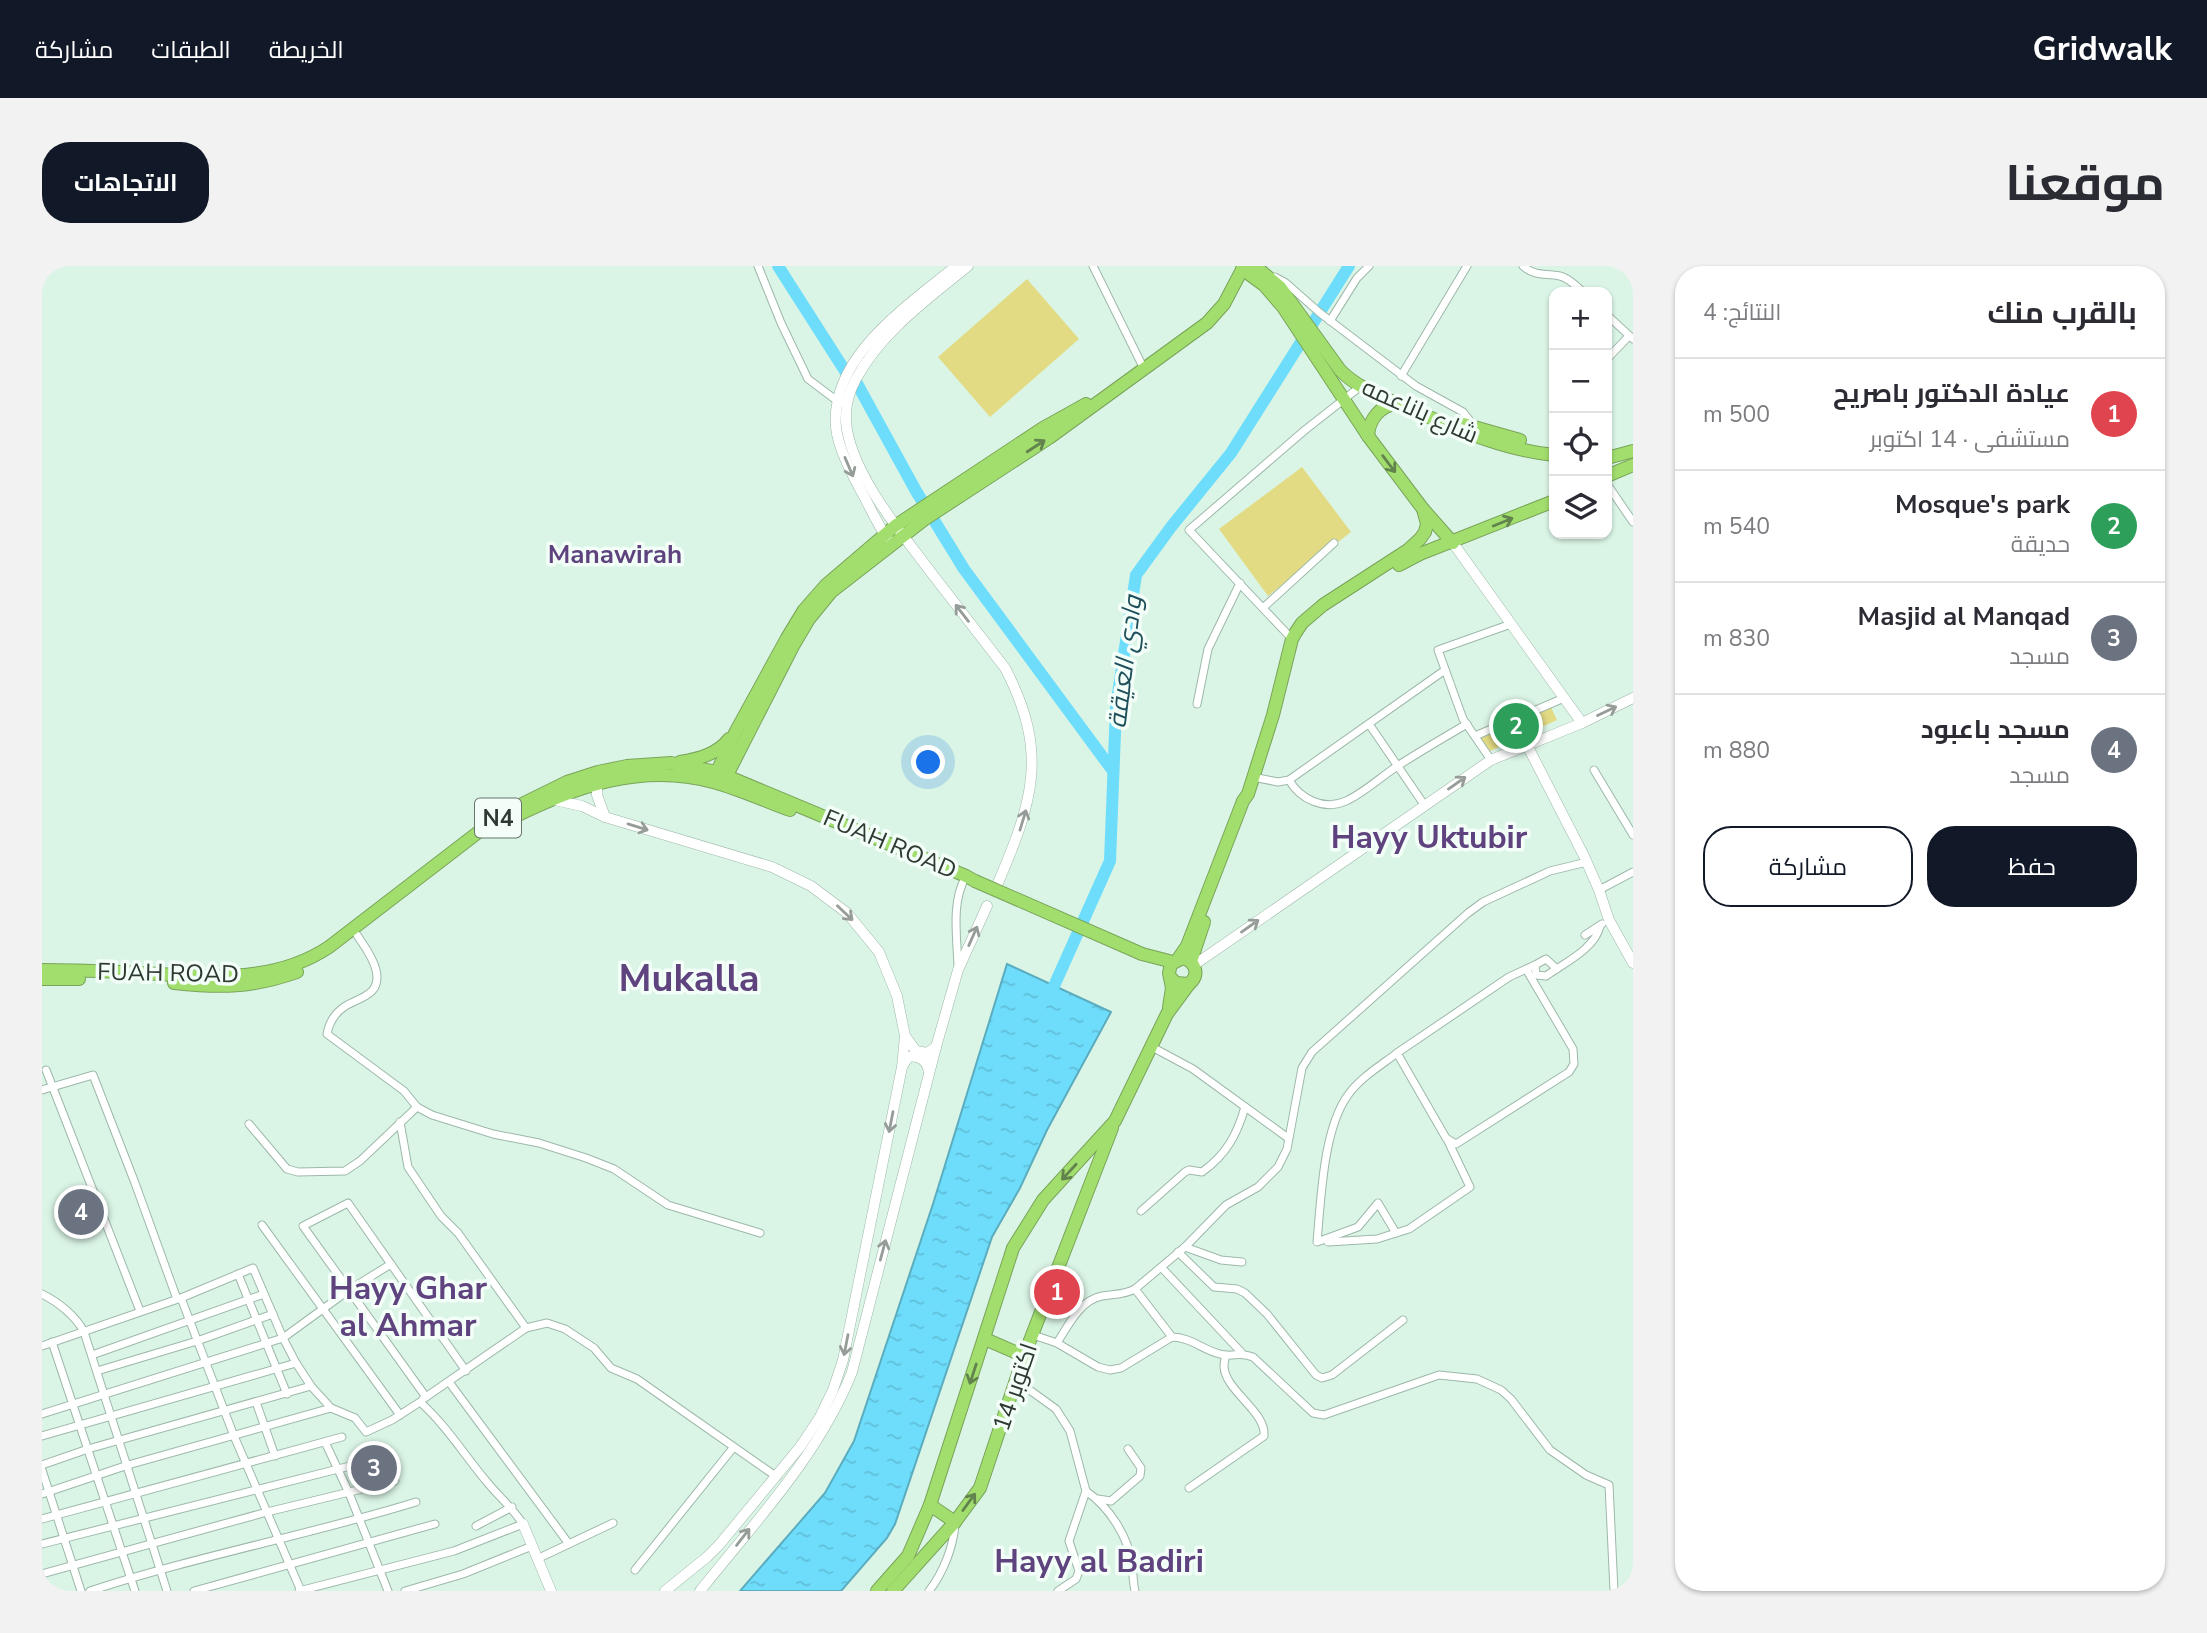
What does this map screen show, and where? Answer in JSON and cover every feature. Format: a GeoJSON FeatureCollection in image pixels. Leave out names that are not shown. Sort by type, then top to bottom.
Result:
{"type":"FeatureCollection","features":[{"type":"Feature","properties":{"kind":"highway","name":"شارع باناعمه"},"geometry":{"type":"LineString","coordinates":[[1255,266],[1267,275],[1328,364],[1343,400],[1368,436],[1423,509],[1453,543]]}},
{"type":"Feature","properties":{"kind":"highway"},"geometry":{"type":"LineString","coordinates":[[719,778],[740,736],[809,619],[831,592],[899,531],[1049,438],[1216,314],[1241,267]]}},
{"type":"Feature","properties":{"kind":"highway","name":"شارع باناعمه"},"geometry":{"type":"LineString","coordinates":[[1241,267],[1286,303]]}},
{"type":"Feature","properties":{"kind":"highway","name":"شارع باناعمه"},"geometry":{"type":"LineString","coordinates":[[1328,364],[1361,386],[1439,421],[1499,444],[1549,454]]}},
{"type":"Feature","properties":{"kind":"highway"},"geometry":{"type":"LineString","coordinates":[[1368,436],[1374,417],[1385,407],[1397,403]]}},
{"type":"Feature","properties":{"kind":"highway"},"geometry":{"type":"LineString","coordinates":[[1439,421],[1453,421],[1549,448]]}},
{"type":"Feature","properties":{"kind":"highway"},"geometry":{"type":"LineString","coordinates":[[1612,457],[1633,451]]}},
{"type":"Feature","properties":{"kind":"highway"},"geometry":{"type":"LineString","coordinates":[[1612,474],[1633,466]]}},
{"type":"Feature","properties":{"kind":"highway"},"geometry":{"type":"LineString","coordinates":[[1292,644],[1317,619],[1380,576],[1420,554],[1549,503]]}},
{"type":"Feature","properties":{"kind":"highway"},"geometry":{"type":"LineString","coordinates":[[1167,1014],[1179,966],[1249,803],[1248,794],[1292,644],[1302,623],[1312,613],[1408,550],[1420,539],[1427,524],[1423,509]]}},
{"type":"Feature","properties":{"kind":"highway"},"geometry":{"type":"LineString","coordinates":[[671,763],[695,760],[740,736]]}},
{"type":"Feature","properties":{"kind":"highway"},"geometry":{"type":"LineString","coordinates":[[740,736],[741,766],[748,779],[760,789]]}},
{"type":"Feature","properties":{"kind":"highway","name":"FUAH ROAD"},"geometry":{"type":"LineString","coordinates":[[42,979],[268,982],[302,970],[357,936],[508,821],[550,799],[627,766],[671,763],[760,789],[969,879]]}},
{"type":"Feature","properties":{"kind":"highway","name":"FUAH ROAD"},"geometry":{"type":"LineString","coordinates":[[42,970],[222,982],[298,964],[316,955],[502,814],[543,792],[597,778],[648,775],[719,778],[969,879]]}},
{"type":"Feature","properties":{"kind":"highway"},"geometry":{"type":"LineString","coordinates":[[877,1591],[908,1556],[930,1505],[1013,1248],[1043,1199],[1115,1121],[1167,1014],[1196,973],[1145,956],[969,879]]}},
{"type":"Feature","properties":{"kind":"highway"},"geometry":{"type":"LineString","coordinates":[[1179,966],[1176,984],[1189,984]]}},
{"type":"Feature","properties":{"kind":"highway","name":"14 اكتوبر"},"geometry":{"type":"LineString","coordinates":[[893,1591],[955,1522],[980,1488],[1024,1356],[1115,1121]]}},
{"type":"Feature","properties":{"kind":"highway"},"geometry":{"type":"LineString","coordinates":[[985,1339],[1024,1356]]}},
{"type":"Feature","properties":{"kind":"highway"},"geometry":{"type":"LineString","coordinates":[[930,1505],[955,1522]]}},
{"type":"Feature","properties":{"kind":"main road"},"geometry":{"type":"LineString","coordinates":[[888,539],[853,476],[842,450],[836,428],[841,404],[871,355],[956,266]]}},
{"type":"Feature","properties":{"kind":"main road"},"geometry":{"type":"LineString","coordinates":[[942,283],[968,266]]}},
{"type":"Feature","properties":{"kind":"main road"},"geometry":{"type":"LineString","coordinates":[[841,404],[855,453],[872,488],[899,531],[1005,668],[1025,713],[1030,737],[1031,787],[1019,835],[998,883]]}},
{"type":"Feature","properties":{"kind":"main road"},"geometry":{"type":"LineString","coordinates":[[1453,543],[1582,723]]}},
{"type":"Feature","properties":{"kind":"main road"},"geometry":{"type":"LineString","coordinates":[[1179,966],[1491,760],[1582,723],[1633,698]]}},
{"type":"Feature","properties":{"kind":"main road"},"geometry":{"type":"LineString","coordinates":[[1527,745],[1600,890],[1604,923],[1633,963]]}},
{"type":"Feature","properties":{"kind":"main road"},"geometry":{"type":"LineString","coordinates":[[597,778],[597,795],[605,817]]}},
{"type":"Feature","properties":{"kind":"main road"},"geometry":{"type":"LineString","coordinates":[[550,799],[582,806],[605,817],[772,867],[810,886],[847,913],[878,952],[897,996],[905,1037],[902,1067],[843,1360],[833,1390],[820,1417],[777,1477],[713,1551],[665,1591]]}},
{"type":"Feature","properties":{"kind":"main road"},"geometry":{"type":"LineString","coordinates":[[701,1591],[811,1449],[829,1423],[842,1396],[852,1372],[958,970],[987,906]]}},
{"type":"Feature","properties":{"kind":"main road"},"geometry":{"type":"LineString","coordinates":[[905,1037],[916,1051],[928,1053],[936,1047]]}},
{"type":"Feature","properties":{"kind":"main road"},"geometry":{"type":"LineString","coordinates":[[902,1067],[908,1057],[919,1057],[927,1063],[929,1074]]}},
{"type":"Feature","properties":{"kind":"main road"},"geometry":{"type":"LineString","coordinates":[[523,1524],[551,1591]]}},
{"type":"Feature","properties":{"kind":"street"},"geometry":{"type":"LineString","coordinates":[[758,266],[808,379],[841,404]]}},
{"type":"Feature","properties":{"kind":"street"},"geometry":{"type":"LineString","coordinates":[[1093,266],[1144,369]]}},
{"type":"Feature","properties":{"kind":"street"},"geometry":{"type":"LineString","coordinates":[[1330,321],[1357,278],[1369,266]]}},
{"type":"Feature","properties":{"kind":"street"},"geometry":{"type":"LineString","coordinates":[[1401,376],[1467,266]]}},
{"type":"Feature","properties":{"kind":"street"},"geometry":{"type":"LineString","coordinates":[[1522,266],[1542,276],[1562,276],[1578,287]]}},
{"type":"Feature","properties":{"kind":"street"},"geometry":{"type":"LineString","coordinates":[[1535,273],[1541,266]]}},
{"type":"Feature","properties":{"kind":"street"},"geometry":{"type":"LineString","coordinates":[[1267,275],[1286,283],[1401,376],[1463,412],[1474,427]]}},
{"type":"Feature","properties":{"kind":"street"},"geometry":{"type":"LineString","coordinates":[[1612,320],[1631,338],[1612,355]]}},
{"type":"Feature","properties":{"kind":"street"},"geometry":{"type":"LineString","coordinates":[[1292,644],[1264,607],[1189,530],[1305,430],[1361,386]]}},
{"type":"Feature","properties":{"kind":"street"},"geometry":{"type":"LineString","coordinates":[[1612,491],[1633,522]]}},
{"type":"Feature","properties":{"kind":"street"},"geometry":{"type":"LineString","coordinates":[[1264,607],[1334,543]]}},
{"type":"Feature","properties":{"kind":"street"},"geometry":{"type":"LineString","coordinates":[[1197,705],[1208,649],[1240,583]]}},
{"type":"Feature","properties":{"kind":"street"},"geometry":{"type":"LineString","coordinates":[[1491,760],[1467,724],[1438,650],[1511,624]]}},
{"type":"Feature","properties":{"kind":"street"},"geometry":{"type":"LineString","coordinates":[[1253,777],[1269,782],[1289,780],[1445,670]]}},
{"type":"Feature","properties":{"kind":"street"},"geometry":{"type":"LineString","coordinates":[[1475,736],[1564,698]]}},
{"type":"Feature","properties":{"kind":"street"},"geometry":{"type":"LineString","coordinates":[[1515,719],[1527,745]]}},
{"type":"Feature","properties":{"kind":"street"},"geometry":{"type":"LineString","coordinates":[[1369,724],[1425,806]]}},
{"type":"Feature","properties":{"kind":"street"},"geometry":{"type":"LineString","coordinates":[[1289,780],[1295,790],[1304,797],[1320,803],[1335,804],[1346,801],[1467,724]]}},
{"type":"Feature","properties":{"kind":"street"},"geometry":{"type":"LineString","coordinates":[[1594,770],[1633,835]]}},
{"type":"Feature","properties":{"kind":"street"},"geometry":{"type":"LineString","coordinates":[[1056,1343],[1082,1307],[1099,1296],[1128,1293],[1135,1289],[1182,1250],[1226,1205],[1258,1187],[1278,1167],[1287,1149],[1302,1068],[1312,1052],[1361,1006],[1483,902],[1550,872],[1587,862]]}},
{"type":"Feature","properties":{"kind":"street"},"geometry":{"type":"LineString","coordinates":[[1600,890],[1633,872]]}},
{"type":"Feature","properties":{"kind":"street"},"geometry":{"type":"LineString","coordinates":[[958,970],[957,901],[959,888],[969,879]]}},
{"type":"Feature","properties":{"kind":"street"},"geometry":{"type":"LineString","coordinates":[[1585,935],[1604,923]]}},
{"type":"Feature","properties":{"kind":"street"},"geometry":{"type":"LineString","coordinates":[[1535,965],[1536,975],[1546,976],[1579,953],[1597,936],[1604,923]]}},
{"type":"Feature","properties":{"kind":"street"},"geometry":{"type":"LineString","coordinates":[[357,936],[371,958],[376,971],[376,982],[368,996],[344,1007],[329,1022],[327,1034],[404,1091],[417,1107],[432,1115],[493,1134],[539,1143],[586,1158],[614,1169],[668,1205],[760,1233]]}},
{"type":"Feature","properties":{"kind":"street"},"geometry":{"type":"LineString","coordinates":[[1317,1242],[1328,1143],[1342,1104],[1360,1081],[1509,977],[1546,959],[1557,969]]}},
{"type":"Feature","properties":{"kind":"street"},"geometry":{"type":"LineString","coordinates":[[1446,1138],[1456,1144],[1569,1072],[1574,1064],[1573,1049],[1527,969]]}},
{"type":"Feature","properties":{"kind":"street"},"geometry":{"type":"LineString","coordinates":[[1152,1047],[1193,1069],[1288,1138]]}},
{"type":"Feature","properties":{"kind":"street"},"geometry":{"type":"LineString","coordinates":[[1317,1242],[1377,1239],[1409,1229],[1470,1187],[1446,1138],[1397,1053]]}},
{"type":"Feature","properties":{"kind":"street"},"geometry":{"type":"LineString","coordinates":[[46,1070],[140,1311]]}},
{"type":"Feature","properties":{"kind":"street"},"geometry":{"type":"LineString","coordinates":[[42,1090],[93,1075],[179,1299],[300,1591],[454,1551],[523,1524],[512,1507],[489,1484],[433,1413],[303,1226],[348,1203],[466,1371]]}},
{"type":"Feature","properties":{"kind":"street"},"geometry":{"type":"LineString","coordinates":[[250,1124],[287,1168],[298,1172],[345,1171],[360,1161],[417,1107]]}},
{"type":"Feature","properties":{"kind":"street"},"geometry":{"type":"LineString","coordinates":[[1141,1211],[1185,1172],[1202,1172],[1223,1153],[1237,1133],[1245,1107]]}},
{"type":"Feature","properties":{"kind":"street"},"geometry":{"type":"LineString","coordinates":[[400,1122],[408,1167],[441,1216],[458,1233],[526,1328]]}},
{"type":"Feature","properties":{"kind":"street"},"geometry":{"type":"LineString","coordinates":[[1317,1242],[1359,1227],[1378,1203],[1396,1233]]}},
{"type":"Feature","properties":{"kind":"street"},"geometry":{"type":"LineString","coordinates":[[262,1225],[400,1415]]}},
{"type":"Feature","properties":{"kind":"street"},"geometry":{"type":"LineString","coordinates":[[1182,1250],[1221,1260],[1242,1262]]}},
{"type":"Feature","properties":{"kind":"street"},"geometry":{"type":"LineString","coordinates":[[1182,1250],[1214,1287],[1237,1289],[1245,1293],[1267,1314],[1316,1375],[1322,1378],[1332,1375],[1403,1320]]}},
{"type":"Feature","properties":{"kind":"street"},"geometry":{"type":"LineString","coordinates":[[42,1414],[283,1338],[349,1290],[391,1264]]}},
{"type":"Feature","properties":{"kind":"street"},"geometry":{"type":"LineString","coordinates":[[42,1346],[179,1299],[253,1268],[283,1338],[311,1386],[331,1408],[355,1418],[366,1432],[400,1415],[526,1328],[547,1324],[565,1329],[594,1348],[611,1368],[637,1379],[777,1477]]}},
{"type":"Feature","properties":{"kind":"street"},"geometry":{"type":"LineString","coordinates":[[1162,1268],[1241,1352],[1253,1357],[1313,1413],[1324,1415],[1439,1375],[1477,1379],[1501,1390],[1550,1450],[1586,1475],[1609,1485],[1614,1591]]}},
{"type":"Feature","properties":{"kind":"street"},"geometry":{"type":"LineString","coordinates":[[238,1274],[287,1394]]}},
{"type":"Feature","properties":{"kind":"street"},"geometry":{"type":"LineString","coordinates":[[1135,1289],[1172,1336]]}},
{"type":"Feature","properties":{"kind":"street"},"geometry":{"type":"LineString","coordinates":[[42,1294],[54,1300],[80,1324],[84,1332],[167,1591]]}},
{"type":"Feature","properties":{"kind":"street"},"geometry":{"type":"LineString","coordinates":[[92,1355],[264,1294]]}},
{"type":"Feature","properties":{"kind":"street"},"geometry":{"type":"LineString","coordinates":[[97,1371],[197,1341],[273,1314]]}},
{"type":"Feature","properties":{"kind":"street"},"geometry":{"type":"LineString","coordinates":[[1033,1335],[1056,1343],[1098,1367],[1110,1370],[1121,1368],[1172,1336],[1181,1336],[1226,1355],[1241,1352]]}},
{"type":"Feature","properties":{"kind":"street"},"geometry":{"type":"LineString","coordinates":[[52,1342],[135,1591]]}},
{"type":"Feature","properties":{"kind":"street"},"geometry":{"type":"LineString","coordinates":[[1189,1488],[1264,1436],[1264,1426],[1228,1379],[1223,1368],[1226,1355]]}},
{"type":"Feature","properties":{"kind":"street"},"geometry":{"type":"LineString","coordinates":[[42,1436],[296,1363]]}},
{"type":"Feature","properties":{"kind":"street"},"geometry":{"type":"LineString","coordinates":[[1017,1381],[1060,1414],[1070,1431],[1086,1491],[1069,1541],[1079,1571],[1076,1579],[1058,1591]]}},
{"type":"Feature","properties":{"kind":"street"},"geometry":{"type":"LineString","coordinates":[[449,1382],[569,1544]]}},
{"type":"Feature","properties":{"kind":"street"},"geometry":{"type":"LineString","coordinates":[[42,1465],[88,1449],[311,1386]]}},
{"type":"Feature","properties":{"kind":"street"},"geometry":{"type":"LineString","coordinates":[[256,1402],[275,1456]]}},
{"type":"Feature","properties":{"kind":"street"},"geometry":{"type":"LineString","coordinates":[[45,1493],[128,1465],[331,1408]]}},
{"type":"Feature","properties":{"kind":"street"},"geometry":{"type":"LineString","coordinates":[[42,1519],[342,1437]]}},
{"type":"Feature","properties":{"kind":"street"},"geometry":{"type":"LineString","coordinates":[[325,1442],[349,1493],[388,1591]]}},
{"type":"Feature","properties":{"kind":"street"},"geometry":{"type":"LineString","coordinates":[[635,1570],[733,1448]]}},
{"type":"Feature","properties":{"kind":"street"},"geometry":{"type":"LineString","coordinates":[[1097,1498],[1111,1501],[1140,1476],[1141,1468],[1128,1449]]}},
{"type":"Feature","properties":{"kind":"street"},"geometry":{"type":"LineString","coordinates":[[42,1544],[350,1466]]}},
{"type":"Feature","properties":{"kind":"street"},"geometry":{"type":"LineString","coordinates":[[42,1470],[45,1493],[56,1515],[81,1591]]}},
{"type":"Feature","properties":{"kind":"street"},"geometry":{"type":"LineString","coordinates":[[42,1574],[267,1512],[396,1481]]}},
{"type":"Feature","properties":{"kind":"street"},"geometry":{"type":"LineString","coordinates":[[1086,1491],[1097,1498],[1117,1524],[1127,1544],[1135,1591]]}},
{"type":"Feature","properties":{"kind":"street"},"geometry":{"type":"LineString","coordinates":[[90,1591],[161,1569],[360,1520],[416,1502]]}},
{"type":"Feature","properties":{"kind":"street"},"geometry":{"type":"LineString","coordinates":[[476,1526],[512,1507]]}},
{"type":"Feature","properties":{"kind":"street"},"geometry":{"type":"LineString","coordinates":[[929,1591],[944,1567],[955,1522]]}},
{"type":"Feature","properties":{"kind":"street"},"geometry":{"type":"LineString","coordinates":[[537,1559],[612,1523]]}},
{"type":"Feature","properties":{"kind":"street"},"geometry":{"type":"LineString","coordinates":[[194,1591],[435,1524]]}},
{"type":"Feature","properties":{"kind":"street"},"geometry":{"type":"LineString","coordinates":[[405,1591],[463,1574],[532,1546]]}},
{"type":"Feature","properties":{"kind":"shaded area"},"geometry":{"type":"Polygon","coordinates":[[[1027,279],[1079,339],[990,417],[938,357],[1027,279]]]}},
{"type":"Feature","properties":{"kind":"shaded area"},"geometry":{"type":"Polygon","coordinates":[[[1302,467],[1351,532],[1268,596],[1219,529],[1302,467]]]}},
{"type":"Feature","properties":{"kind":"shaded area"},"geometry":{"type":"Polygon","coordinates":[[[1548,701],[1557,720],[1488,752],[1474,732],[1548,701]]]}},
{"type":"Feature","properties":{"kind":"water"},"geometry":{"type":"Polygon","coordinates":[[[1007,964],[1111,1012],[992,1237],[895,1524],[887,1538],[841,1591],[740,1591],[825,1493],[854,1441],[933,1204],[1007,964]]]}},
{"type":"Feature","properties":{"kind":"waterway"},"geometry":{"type":"LineString","coordinates":[[778,266],[847,374],[855,380],[916,491],[964,569],[1113,771]]}},
{"type":"Feature","properties":{"kind":"waterway","name":"وادي العيقة"},"geometry":{"type":"LineString","coordinates":[[1054,986],[1110,861],[1116,707],[1136,575],[1231,453],[1349,266]]}},
{"type":"Feature","properties":{"kind":"place","name":"Mosque's park"},"geometry":{"type":"Point","coordinates":[1516,726]}},
{"type":"Feature","properties":{"kind":"place","name":"مسجد باعبود"},"geometry":{"type":"Point","coordinates":[81,1212]}},
{"type":"Feature","properties":{"kind":"place","name":"عيادة الدكتور باصريح"},"geometry":{"type":"Point","coordinates":[1057,1292]}},
{"type":"Feature","properties":{"kind":"place","name":"Masjid al Manqad"},"geometry":{"type":"Point","coordinates":[374,1468]}},
{"type":"Feature","properties":{"kind":"district","name":"Manawirah"},"geometry":{"type":"Point","coordinates":[615,554]}},
{"type":"Feature","properties":{"kind":"district","name":"Hayy Uktubir"},"geometry":{"type":"Point","coordinates":[1429,837]}},
{"type":"Feature","properties":{"kind":"district","name":"Mukalla"},"geometry":{"type":"Point","coordinates":[689,978]}},
{"type":"Feature","properties":{"kind":"district","name":"Hayy Ghar al Ahmar"},"geometry":{"type":"Point","coordinates":[408,1306]}},
{"type":"Feature","properties":{"kind":"district","name":"Hayy al Badiri"},"geometry":{"type":"Point","coordinates":[1099,1561]}}]}
